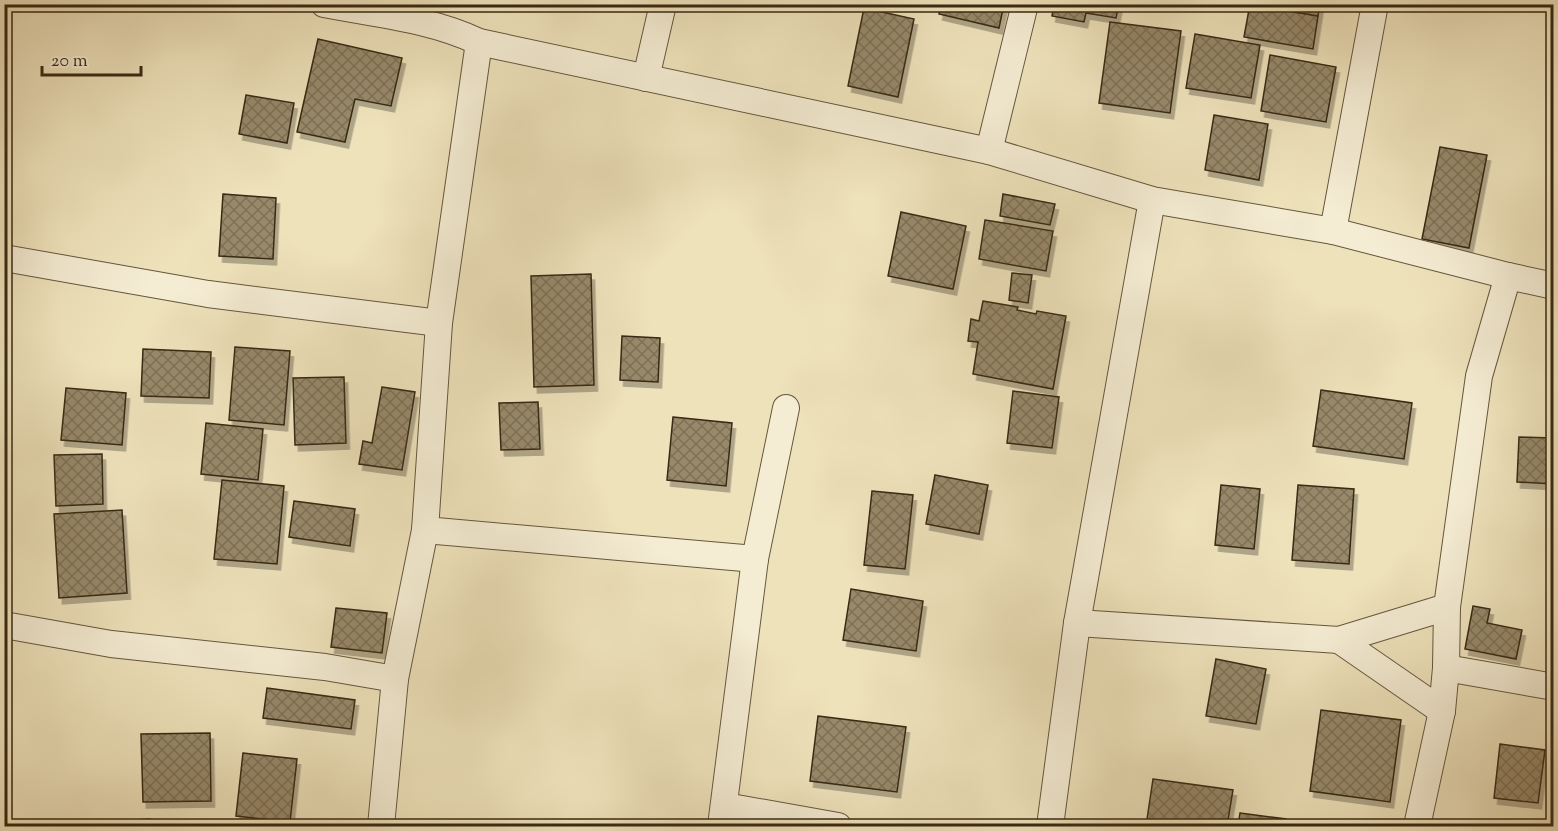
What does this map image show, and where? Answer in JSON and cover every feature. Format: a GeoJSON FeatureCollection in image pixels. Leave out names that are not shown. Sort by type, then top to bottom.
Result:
{"type":"FeatureCollection","features":[{"type":"Feature","properties":{"kind":"street"},"geometry":{"type":"LineString","coordinates":[[324,4],[456,31],[479,42],[989,151],[1152,200],[1333,231],[1554,286]]}},
{"type":"Feature","properties":{"kind":"street"},"geometry":{"type":"LineString","coordinates":[[646,78],[663,4]]}},
{"type":"Feature","properties":{"kind":"street"},"geometry":{"type":"LineString","coordinates":[[989,151],[1025,4]]}},
{"type":"Feature","properties":{"kind":"street"},"geometry":{"type":"LineString","coordinates":[[1333,231],[1375,4]]}},
{"type":"Feature","properties":{"kind":"street"},"geometry":{"type":"LineString","coordinates":[[381,826],[396,679],[425,530],[439,323],[479,42]]}},
{"type":"Feature","properties":{"kind":"street"},"geometry":{"type":"LineString","coordinates":[[1050,826],[1077,623],[1152,200]]}},
{"type":"Feature","properties":{"kind":"street"},"geometry":{"type":"LineString","coordinates":[[4,258],[208,294],[439,323]]}},
{"type":"Feature","properties":{"kind":"street"},"geometry":{"type":"LineString","coordinates":[[1417,826],[1442,711],[1446,668],[1447,607],[1479,376],[1508,276]]}},
{"type":"Feature","properties":{"kind":"street"},"geometry":{"type":"LineString","coordinates":[[786,408],[755,560],[723,816],[838,826]]}},
{"type":"Feature","properties":{"kind":"street"},"geometry":{"type":"LineString","coordinates":[[425,530],[755,560]]}},
{"type":"Feature","properties":{"kind":"street"},"geometry":{"type":"LineString","coordinates":[[1077,623],[1339,640],[1447,607]]}},
{"type":"Feature","properties":{"kind":"street"},"geometry":{"type":"LineString","coordinates":[[4,625],[111,644],[325,667],[396,679]]}},
{"type":"Feature","properties":{"kind":"street"},"geometry":{"type":"LineString","coordinates":[[1339,640],[1442,711]]}},
{"type":"Feature","properties":{"kind":"street"},"geometry":{"type":"LineString","coordinates":[[1446,668],[1554,687]]}},
{"type":"Feature","properties":{"kind":"building"},"geometry":{"type":"Polygon","coordinates":[[[941,4],[1004,4],[999,28],[939,14],[941,4]]]}},
{"type":"Feature","properties":{"kind":"building"},"geometry":{"type":"Polygon","coordinates":[[[1054,4],[1119,4],[1116,18],[1086,13],[1084,22],[1052,16],[1054,4]]]}},
{"type":"Feature","properties":{"kind":"building"},"geometry":{"type":"Polygon","coordinates":[[[1250,4],[1318,16],[1313,49],[1244,37],[1250,4]]]}},
{"type":"Feature","properties":{"kind":"building"},"geometry":{"type":"Polygon","coordinates":[[[1276,4],[1320,4],[1318,16],[1276,9],[1276,4]]]}},
{"type":"Feature","properties":{"kind":"building"},"geometry":{"type":"Polygon","coordinates":[[[864,8],[914,19],[898,97],[848,86],[864,8]]]}},
{"type":"Feature","properties":{"kind":"building"},"geometry":{"type":"Polygon","coordinates":[[[1110,22],[1181,31],[1170,113],[1099,103],[1110,22]]]}},
{"type":"Feature","properties":{"kind":"building"},"geometry":{"type":"Polygon","coordinates":[[[1195,34],[1260,45],[1251,98],[1186,88],[1195,34]]]}},
{"type":"Feature","properties":{"kind":"building"},"geometry":{"type":"Polygon","coordinates":[[[318,39],[402,58],[391,106],[355,99],[345,142],[297,132],[318,39]]]}},
{"type":"Feature","properties":{"kind":"building"},"geometry":{"type":"Polygon","coordinates":[[[1270,55],[1336,67],[1326,122],[1261,111],[1270,55]]]}},
{"type":"Feature","properties":{"kind":"building"},"geometry":{"type":"Polygon","coordinates":[[[246,95],[294,103],[287,143],[239,134],[246,95]]]}},
{"type":"Feature","properties":{"kind":"building"},"geometry":{"type":"Polygon","coordinates":[[[1214,115],[1268,124],[1259,180],[1205,170],[1214,115]]]}},
{"type":"Feature","properties":{"kind":"building"},"geometry":{"type":"Polygon","coordinates":[[[1440,147],[1487,155],[1469,248],[1422,239],[1440,147]]]}},
{"type":"Feature","properties":{"kind":"building"},"geometry":{"type":"Polygon","coordinates":[[[223,194],[276,198],[273,259],[219,256],[223,194]]]}},
{"type":"Feature","properties":{"kind":"building"},"geometry":{"type":"Polygon","coordinates":[[[1003,194],[1055,204],[1050,225],[1000,216],[1003,194]]]}},
{"type":"Feature","properties":{"kind":"building"},"geometry":{"type":"Polygon","coordinates":[[[901,212],[966,226],[953,289],[888,276],[901,212]]]}},
{"type":"Feature","properties":{"kind":"building"},"geometry":{"type":"Polygon","coordinates":[[[985,220],[1053,231],[1046,271],[979,259],[985,220]]]}},
{"type":"Feature","properties":{"kind":"building"},"geometry":{"type":"Polygon","coordinates":[[[1012,273],[1032,275],[1028,303],[1009,300],[1012,273]]]}},
{"type":"Feature","properties":{"kind":"building"},"geometry":{"type":"Polygon","coordinates":[[[591,274],[594,385],[534,387],[531,276],[591,274]]]}},
{"type":"Feature","properties":{"kind":"building"},"geometry":{"type":"Polygon","coordinates":[[[983,301],[1018,307],[1017,310],[1036,314],[1037,311],[1066,316],[1053,389],[973,374],[978,342],[968,341],[971,319],[979,321],[983,301]]]}},
{"type":"Feature","properties":{"kind":"building"},"geometry":{"type":"Polygon","coordinates":[[[622,336],[660,338],[658,382],[620,380],[622,336]]]}},
{"type":"Feature","properties":{"kind":"building"},"geometry":{"type":"Polygon","coordinates":[[[235,347],[290,351],[284,425],[229,420],[235,347]]]}},
{"type":"Feature","properties":{"kind":"building"},"geometry":{"type":"Polygon","coordinates":[[[143,349],[211,352],[209,398],[141,396],[143,349]]]}},
{"type":"Feature","properties":{"kind":"building"},"geometry":{"type":"Polygon","coordinates":[[[344,377],[346,443],[295,445],[293,378],[344,377]]]}},
{"type":"Feature","properties":{"kind":"building"},"geometry":{"type":"Polygon","coordinates":[[[382,387],[415,392],[402,470],[359,464],[363,441],[372,443],[382,387]]]}},
{"type":"Feature","properties":{"kind":"building"},"geometry":{"type":"Polygon","coordinates":[[[66,388],[126,393],[122,445],[61,440],[66,388]]]}},
{"type":"Feature","properties":{"kind":"building"},"geometry":{"type":"Polygon","coordinates":[[[1321,390],[1412,403],[1404,459],[1313,446],[1321,390]]]}},
{"type":"Feature","properties":{"kind":"building"},"geometry":{"type":"Polygon","coordinates":[[[1013,391],[1059,397],[1052,448],[1007,443],[1013,391]]]}},
{"type":"Feature","properties":{"kind":"building"},"geometry":{"type":"Polygon","coordinates":[[[538,402],[540,449],[501,450],[499,403],[538,402]]]}},
{"type":"Feature","properties":{"kind":"building"},"geometry":{"type":"Polygon","coordinates":[[[673,417],[732,423],[726,486],[667,480],[673,417]]]}},
{"type":"Feature","properties":{"kind":"building"},"geometry":{"type":"Polygon","coordinates":[[[206,423],[263,429],[258,480],[201,474],[206,423]]]}},
{"type":"Feature","properties":{"kind":"building"},"geometry":{"type":"Polygon","coordinates":[[[1519,437],[1554,438],[1554,484],[1517,482],[1519,437]]]}},
{"type":"Feature","properties":{"kind":"building"},"geometry":{"type":"Polygon","coordinates":[[[102,454],[103,504],[56,506],[54,455],[102,454]]]}},
{"type":"Feature","properties":{"kind":"building"},"geometry":{"type":"Polygon","coordinates":[[[935,475],[988,485],[979,534],[926,524],[935,475]]]}},
{"type":"Feature","properties":{"kind":"building"},"geometry":{"type":"Polygon","coordinates":[[[222,480],[284,486],[277,564],[214,559],[222,480]]]}},
{"type":"Feature","properties":{"kind":"building"},"geometry":{"type":"Polygon","coordinates":[[[1221,485],[1260,489],[1254,549],[1215,545],[1221,485]]]}},
{"type":"Feature","properties":{"kind":"building"},"geometry":{"type":"Polygon","coordinates":[[[1298,485],[1354,489],[1349,564],[1292,560],[1298,485]]]}},
{"type":"Feature","properties":{"kind":"building"},"geometry":{"type":"Polygon","coordinates":[[[872,491],[913,495],[905,569],[864,565],[872,491]]]}},
{"type":"Feature","properties":{"kind":"building"},"geometry":{"type":"Polygon","coordinates":[[[294,501],[355,509],[350,546],[289,537],[294,501]]]}},
{"type":"Feature","properties":{"kind":"building"},"geometry":{"type":"Polygon","coordinates":[[[122,510],[127,593],[59,598],[54,514],[122,510]]]}},
{"type":"Feature","properties":{"kind":"building"},"geometry":{"type":"Polygon","coordinates":[[[851,589],[923,601],[916,651],[843,640],[851,589]]]}},
{"type":"Feature","properties":{"kind":"building"},"geometry":{"type":"Polygon","coordinates":[[[1473,606],[1490,609],[1487,623],[1522,630],[1516,659],[1465,649],[1473,606]]]}},
{"type":"Feature","properties":{"kind":"building"},"geometry":{"type":"Polygon","coordinates":[[[336,608],[387,613],[382,653],[331,647],[336,608]]]}},
{"type":"Feature","properties":{"kind":"building"},"geometry":{"type":"Polygon","coordinates":[[[1216,659],[1266,669],[1256,724],[1206,716],[1216,659]]]}},
{"type":"Feature","properties":{"kind":"building"},"geometry":{"type":"Polygon","coordinates":[[[267,688],[355,700],[351,729],[263,718],[267,688]]]}},
{"type":"Feature","properties":{"kind":"building"},"geometry":{"type":"Polygon","coordinates":[[[1321,710],[1401,720],[1390,802],[1310,791],[1321,710]]]}},
{"type":"Feature","properties":{"kind":"building"},"geometry":{"type":"Polygon","coordinates":[[[818,716],[906,727],[897,792],[810,781],[818,716]]]}},
{"type":"Feature","properties":{"kind":"building"},"geometry":{"type":"Polygon","coordinates":[[[210,733],[211,801],[143,802],[141,734],[210,733]]]}},
{"type":"Feature","properties":{"kind":"building"},"geometry":{"type":"Polygon","coordinates":[[[1500,744],[1545,750],[1538,803],[1494,798],[1500,744]]]}},
{"type":"Feature","properties":{"kind":"building"},"geometry":{"type":"Polygon","coordinates":[[[243,753],[297,759],[290,822],[236,816],[243,753]]]}},
{"type":"Feature","properties":{"kind":"building"},"geometry":{"type":"Polygon","coordinates":[[[1153,779],[1233,790],[1227,826],[1146,826],[1153,779]]]}},
{"type":"Feature","properties":{"kind":"building"},"geometry":{"type":"Polygon","coordinates":[[[1240,813],[1286,819],[1285,826],[1238,826],[1240,813]]]}},
{"type":"Feature","properties":{"kind":"building"},"geometry":{"type":"Polygon","coordinates":[[[150,819],[150,826],[86,826],[85,823],[150,819]]]}},
{"type":"Feature","properties":{"kind":"building"},"geometry":{"type":"Polygon","coordinates":[[[593,820],[639,826],[592,826],[593,820]]]}},
{"type":"Feature","properties":{"kind":"building"},"geometry":{"type":"Polygon","coordinates":[[[472,821],[508,825],[508,826],[471,826],[472,821]]]}}]}
